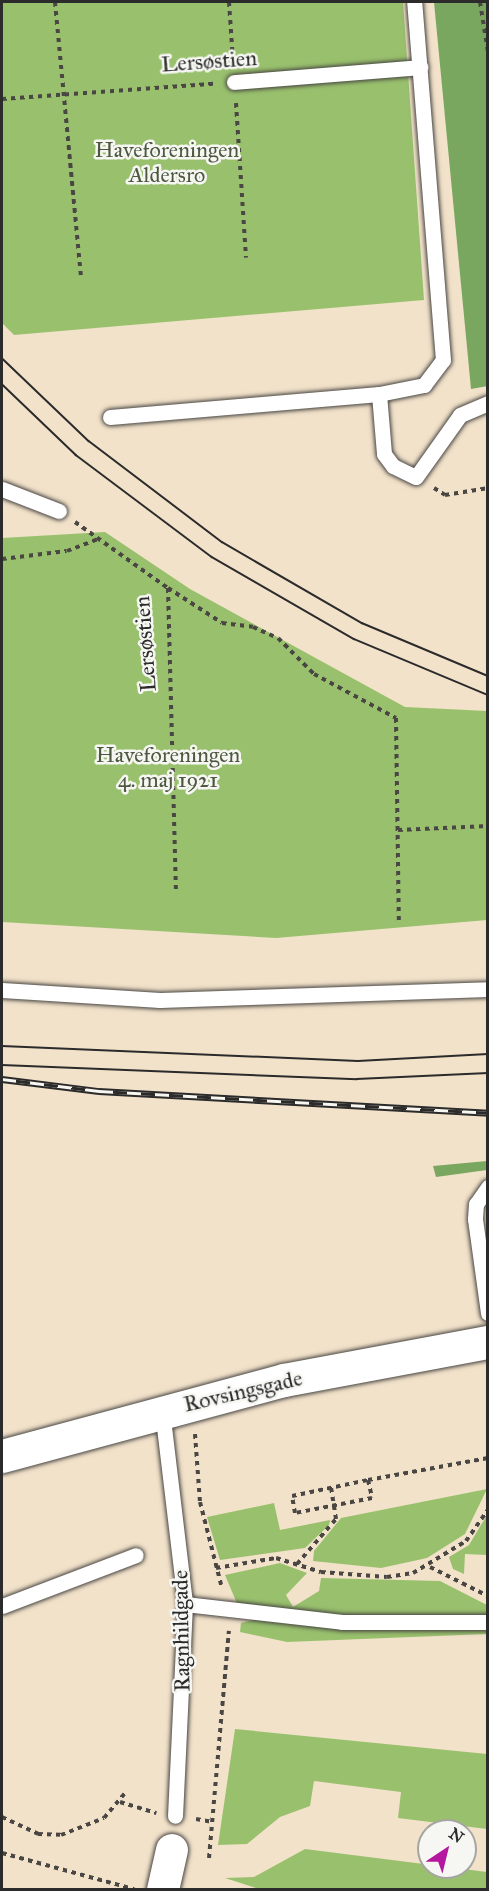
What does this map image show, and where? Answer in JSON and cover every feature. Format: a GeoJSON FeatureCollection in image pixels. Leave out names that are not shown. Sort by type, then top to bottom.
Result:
{"type":"FeatureCollection","features":[{"type":"Feature","properties":{"kind":"street","name":"Rovsingsgade"},"geometry":{"type":"LineString","coordinates":[[2,1456],[162,1410],[284,1380],[488,1342]]}},
{"type":"Feature","properties":{"kind":"street"},"geometry":{"type":"LineString","coordinates":[[163,1890],[172,1850]]}},
{"type":"Feature","properties":{"kind":"lane"},"geometry":{"type":"LineString","coordinates":[[110,417],[379,394],[424,385],[443,360],[414,2]]}},
{"type":"Feature","properties":{"kind":"lane","name":"Lersøstien"},"geometry":{"type":"LineString","coordinates":[[234,82],[420,67]]}},
{"type":"Feature","properties":{"kind":"lane"},"geometry":{"type":"LineString","coordinates":[[379,394],[384,454],[393,466],[416,477],[460,415],[488,404]]}},
{"type":"Feature","properties":{"kind":"lane"},"geometry":{"type":"LineString","coordinates":[[2,489],[59,511]]}},
{"type":"Feature","properties":{"kind":"lane"},"geometry":{"type":"LineString","coordinates":[[2,990],[160,1000],[488,988]]}},
{"type":"Feature","properties":{"kind":"lane"},"geometry":{"type":"LineString","coordinates":[[488,1186],[476,1204],[475,1219],[488,1313]]}},
{"type":"Feature","properties":{"kind":"lane","name":"Ragnhildgade"},"geometry":{"type":"LineString","coordinates":[[162,1410],[184,1604],[174,1816]]}},
{"type":"Feature","properties":{"kind":"lane"},"geometry":{"type":"LineString","coordinates":[[2,1606],[136,1555]]}},
{"type":"Feature","properties":{"kind":"lane"},"geometry":{"type":"LineString","coordinates":[[184,1604],[342,1622],[488,1622]]}},
{"type":"Feature","properties":{"kind":"path"},"geometry":{"type":"LineString","coordinates":[[55,2],[81,279]]}},
{"type":"Feature","properties":{"kind":"path"},"geometry":{"type":"LineString","coordinates":[[229,2],[246,258]]}},
{"type":"Feature","properties":{"kind":"path"},"geometry":{"type":"LineString","coordinates":[[480,2],[488,52]]}},
{"type":"Feature","properties":{"kind":"path","name":"Lersøstien"},"geometry":{"type":"LineString","coordinates":[[2,99],[234,82]]}},
{"type":"Feature","properties":{"kind":"path"},"geometry":{"type":"LineString","coordinates":[[416,477],[445,495],[488,488]]}},
{"type":"Feature","properties":{"kind":"path","name":"Lersøstien"},"geometry":{"type":"LineString","coordinates":[[59,511],[168,588],[176,891]]}},
{"type":"Feature","properties":{"kind":"path"},"geometry":{"type":"LineString","coordinates":[[2,559],[67,551],[98,539]]}},
{"type":"Feature","properties":{"kind":"path"},"geometry":{"type":"LineString","coordinates":[[168,588],[222,623],[253,627],[278,638],[314,674],[396,718],[399,922]]}},
{"type":"Feature","properties":{"kind":"path"},"geometry":{"type":"LineString","coordinates":[[398,830],[488,826]]}},
{"type":"Feature","properties":{"kind":"path"},"geometry":{"type":"LineString","coordinates":[[368,1479],[372,1498],[295,1513],[292,1496],[368,1479],[488,1458]]}},
{"type":"Feature","properties":{"kind":"path"},"geometry":{"type":"LineString","coordinates":[[297,1564],[336,1519],[331,1487]]}},
{"type":"Feature","properties":{"kind":"path"},"geometry":{"type":"LineString","coordinates":[[216,1568],[276,1558],[297,1564],[387,1577],[430,1567],[466,1541],[488,1509]]}},
{"type":"Feature","properties":{"kind":"path"},"geometry":{"type":"LineString","coordinates":[[430,1567],[488,1596]]}},
{"type":"Feature","properties":{"kind":"path"},"geometry":{"type":"LineString","coordinates":[[2,1817],[38,1834],[61,1835],[104,1818],[127,1791]]}},
{"type":"Feature","properties":{"kind":"path"},"geometry":{"type":"LineString","coordinates":[[2,1853],[138,1890]]}},
{"type":"Feature","properties":{"kind":"green space","name":"Haveforeningen Aldersro"},"geometry":{"type":"Polygon","coordinates":[[[2,2],[403,2],[424,300],[14,335],[2,323],[2,2]]]}},
{"type":"Feature","properties":{"kind":"green space"},"geometry":{"type":"Polygon","coordinates":[[[434,2],[487,2],[488,386],[471,389],[434,2]]]}},
{"type":"Feature","properties":{"kind":"green space","name":"Haveforeningen 4. maj 1921"},"geometry":{"type":"Polygon","coordinates":[[[105,532],[190,589],[405,707],[487,711],[487,920],[276,938],[2,922],[2,538],[105,532]]]}},
{"type":"Feature","properties":{"kind":"green space"},"geometry":{"type":"Polygon","coordinates":[[[487,1161],[487,1170],[436,1177],[433,1166],[487,1161]]]}},
{"type":"Feature","properties":{"kind":"green space"},"geometry":{"type":"Polygon","coordinates":[[[487,1489],[465,1534],[427,1558],[381,1568],[313,1561],[314,1551],[341,1518],[487,1489]]]}},
{"type":"Feature","properties":{"kind":"green space"},"geometry":{"type":"Polygon","coordinates":[[[274,1503],[280,1530],[330,1520],[329,1525],[305,1548],[220,1560],[207,1517],[274,1503]]]}},
{"type":"Feature","properties":{"kind":"green space"},"geometry":{"type":"Polygon","coordinates":[[[487,1515],[487,1555],[465,1554],[464,1574],[453,1569],[449,1557],[469,1545],[487,1515]]]}},
{"type":"Feature","properties":{"kind":"green space"},"geometry":{"type":"Polygon","coordinates":[[[280,1563],[307,1573],[286,1595],[293,1607],[319,1591],[321,1578],[440,1581],[487,1605],[487,1616],[342,1617],[238,1606],[225,1575],[280,1563]]]}},
{"type":"Feature","properties":{"kind":"green space"},"geometry":{"type":"Polygon","coordinates":[[[253,1620],[488,1629],[487,1634],[287,1642],[240,1632],[241,1623],[253,1620]]]}},
{"type":"Feature","properties":{"kind":"green space"},"geometry":{"type":"Polygon","coordinates":[[[235,1729],[487,1754],[487,1829],[477,1828],[477,1819],[417,1820],[398,1818],[401,1792],[314,1781],[310,1806],[280,1817],[247,1844],[218,1845],[235,1729]]]}},
{"type":"Feature","properties":{"kind":"green space"},"geometry":{"type":"Polygon","coordinates":[[[305,1849],[417,1863],[417,1879],[477,1879],[477,1871],[487,1872],[487,1889],[262,1890],[225,1878],[254,1877],[305,1849]]]}},
{"type":"Feature","properties":{"kind":"tram line"},"geometry":{"type":"LineString","coordinates":[[2,358],[89,441],[222,542],[362,623],[488,676]]}},
{"type":"Feature","properties":{"kind":"tram line"},"geometry":{"type":"LineString","coordinates":[[2,384],[76,455],[212,557],[354,639],[488,695]]}},
{"type":"Feature","properties":{"kind":"tram line"},"geometry":{"type":"LineString","coordinates":[[2,1046],[358,1061],[488,1054]]}},
{"type":"Feature","properties":{"kind":"tram line"},"geometry":{"type":"LineString","coordinates":[[2,1065],[357,1079],[488,1073]]}},
{"type":"Feature","properties":{"kind":"railway"},"geometry":{"type":"LineString","coordinates":[[2,1079],[99,1091],[488,1113]]}}]}
